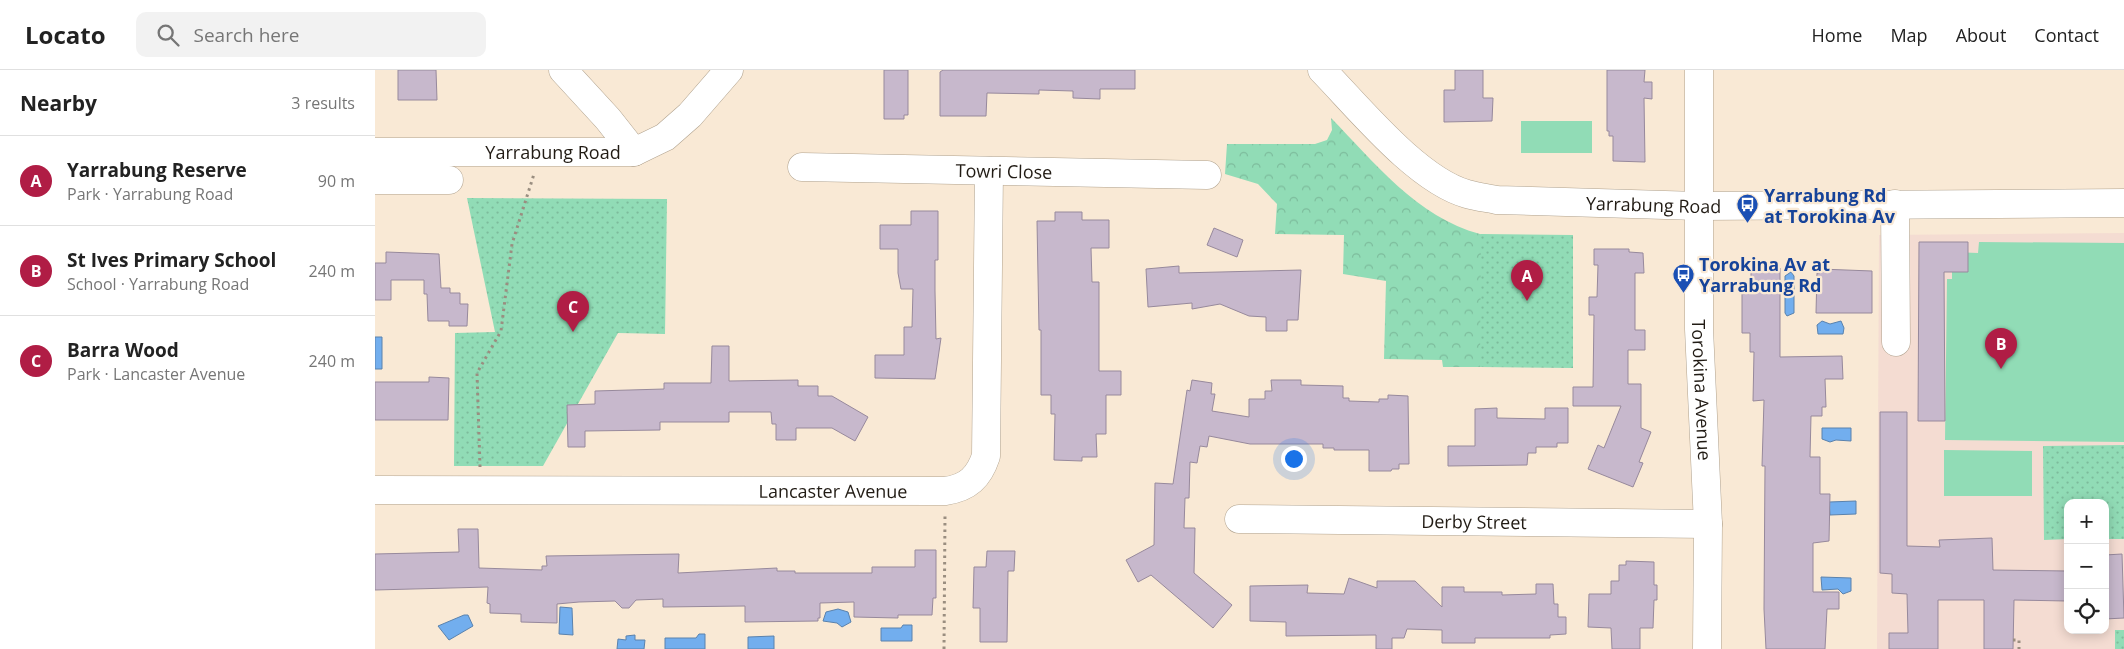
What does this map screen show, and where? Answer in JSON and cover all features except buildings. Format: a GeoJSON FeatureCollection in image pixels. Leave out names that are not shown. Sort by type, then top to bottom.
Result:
{"type":"FeatureCollection","features":[{"type":"Feature","properties":{"kind":"street"},"geometry":{"type":"LineString","coordinates":[[563,70],[608,119],[634,152]]}},
{"type":"Feature","properties":{"kind":"street","name":"Yarrabung Road"},"geometry":{"type":"LineString","coordinates":[[375,152],[634,152],[665,136],[690,114],[729,70]]}},
{"type":"Feature","properties":{"kind":"street","name":"Yarrabung Road"},"geometry":{"type":"LineString","coordinates":[[1322,70],[1414,165],[1440,182],[1466,194],[1497,200],[1698,206],[2124,202]]}},
{"type":"Feature","properties":{"kind":"street","name":"Torokina Avenue"},"geometry":{"type":"LineString","coordinates":[[1699,70],[1699,329],[1708,524],[1707,649]]}},
{"type":"Feature","properties":{"kind":"street","name":"Towri Close"},"geometry":{"type":"LineString","coordinates":[[802,167],[1207,175]]}},
{"type":"Feature","properties":{"kind":"street","name":"Lancaster Avenue"},"geometry":{"type":"LineString","coordinates":[[375,490],[945,492],[960,489],[971,482],[981,470],[986,456],[989,171]]}},
{"type":"Feature","properties":{"kind":"street"},"geometry":{"type":"LineString","coordinates":[[375,180],[449,180]]}},
{"type":"Feature","properties":{"kind":"street"},"geometry":{"type":"LineString","coordinates":[[1895,204],[1896,342]]}},
{"type":"Feature","properties":{"kind":"street","name":"Derby Street"},"geometry":{"type":"LineString","coordinates":[[1239,519],[1708,524]]}},
{"type":"Feature","properties":{"kind":"path"},"geometry":{"type":"LineString","coordinates":[[480,490],[477,373],[501,332],[512,244],[541,153]]}},
{"type":"Feature","properties":{"kind":"path"},"geometry":{"type":"LineString","coordinates":[[944,649],[945,492]]}},
{"type":"Feature","properties":{"kind":"path"},"geometry":{"type":"LineString","coordinates":[[2013,640],[2019,640],[2019,649]]}},
{"type":"Feature","properties":{"kind":"shaded area"},"geometry":{"type":"Polygon","coordinates":[[[2124,233],[2124,649],[1877,649],[1879,235],[2124,233]]]}},
{"type":"Feature","properties":{"kind":"green space"},"geometry":{"type":"Polygon","coordinates":[[[1331,118],[1380,170],[1436,215],[1457,226],[1480,234],[1510,235],[1508,367],[1443,367],[1442,360],[1384,359],[1386,281],[1343,274],[1344,235],[1275,234],[1277,204],[1258,184],[1225,174],[1227,144],[1315,144],[1327,140],[1332,130],[1331,118]]]}},
{"type":"Feature","properties":{"kind":"green space"},"geometry":{"type":"Polygon","coordinates":[[[1521,121],[1592,121],[1592,153],[1521,153],[1521,121]]]}},
{"type":"Feature","properties":{"kind":"green space"},"geometry":{"type":"Polygon","coordinates":[[[467,198],[667,199],[665,334],[618,333],[543,466],[454,466],[455,333],[495,332],[467,198]]]}},
{"type":"Feature","properties":{"kind":"green space"},"geometry":{"type":"Polygon","coordinates":[[[1481,234],[1573,235],[1573,368],[1480,367],[1481,234]]]}},
{"type":"Feature","properties":{"kind":"green space"},"geometry":{"type":"Polygon","coordinates":[[[1979,242],[2124,243],[2124,442],[1945,440],[1947,279],[1952,279],[1952,252],[1978,253],[1979,242]]]}},
{"type":"Feature","properties":{"kind":"green space"},"geometry":{"type":"Polygon","coordinates":[[[2124,445],[2124,539],[2109,539],[2109,499],[2064,499],[2064,539],[2044,540],[2043,446],[2124,445]]]}},
{"type":"Feature","properties":{"kind":"green space"},"geometry":{"type":"Polygon","coordinates":[[[1944,450],[2032,451],[2032,496],[1944,496],[1944,450]]]}},
{"type":"Feature","properties":{"kind":"green space"},"geometry":{"type":"Polygon","coordinates":[[[2115,630],[2124,630],[2124,649],[2115,649],[2115,630]]]}},
{"type":"Feature","properties":{"kind":"water"},"geometry":{"type":"Polygon","coordinates":[[[1791,272],[1794,276],[1794,313],[1787,316],[1785,313],[1785,276],[1791,272]]]}},
{"type":"Feature","properties":{"kind":"water"},"geometry":{"type":"Polygon","coordinates":[[[1822,321],[1830,324],[1841,321],[1844,328],[1843,334],[1818,334],[1817,325],[1822,321]]]}},
{"type":"Feature","properties":{"kind":"water"},"geometry":{"type":"Polygon","coordinates":[[[375,337],[382,337],[382,369],[375,369],[375,337]]]}},
{"type":"Feature","properties":{"kind":"water"},"geometry":{"type":"Polygon","coordinates":[[[1822,428],[1851,428],[1851,441],[1836,440],[1830,442],[1822,439],[1822,428]]]}},
{"type":"Feature","properties":{"kind":"water"},"geometry":{"type":"Polygon","coordinates":[[[1856,501],[1856,514],[1830,515],[1829,502],[1856,501]]]}},
{"type":"Feature","properties":{"kind":"water"},"geometry":{"type":"Polygon","coordinates":[[[1821,577],[1851,578],[1851,591],[1843,594],[1838,589],[1822,590],[1821,577]]]}},
{"type":"Feature","properties":{"kind":"water"},"geometry":{"type":"Polygon","coordinates":[[[560,607],[572,608],[573,635],[559,634],[560,607]]]}},
{"type":"Feature","properties":{"kind":"water"},"geometry":{"type":"Polygon","coordinates":[[[838,609],[848,612],[851,622],[842,627],[837,623],[823,621],[826,612],[838,609]]]}},
{"type":"Feature","properties":{"kind":"water"},"geometry":{"type":"Polygon","coordinates":[[[468,615],[473,626],[449,640],[438,626],[468,615]]]}},
{"type":"Feature","properties":{"kind":"water"},"geometry":{"type":"Polygon","coordinates":[[[903,625],[912,625],[912,641],[881,641],[881,628],[901,628],[903,625]]]}},
{"type":"Feature","properties":{"kind":"water"},"geometry":{"type":"Polygon","coordinates":[[[699,634],[705,634],[705,649],[665,649],[665,638],[696,638],[699,634]]]}},
{"type":"Feature","properties":{"kind":"water"},"geometry":{"type":"Polygon","coordinates":[[[635,635],[635,640],[645,640],[644,649],[617,649],[618,639],[626,640],[626,636],[635,635]]]}},
{"type":"Feature","properties":{"kind":"water"},"geometry":{"type":"Polygon","coordinates":[[[774,636],[774,649],[748,649],[748,637],[774,636]]]}},
{"type":"Feature","properties":{"kind":"place","name":"Yarrabung Rd at Torokina Av"},"geometry":{"type":"Point","coordinates":[1748,224]}},
{"type":"Feature","properties":{"kind":"place","name":"Torokina Av at Yarrabung Rd"},"geometry":{"type":"Point","coordinates":[1683,293]}},
{"type":"Feature","properties":{"kind":"place","name":"Yarrabung Reserve"},"geometry":{"type":"Point","coordinates":[1527,301]}},
{"type":"Feature","properties":{"kind":"place","name":"Barra Wood"},"geometry":{"type":"Point","coordinates":[573,332]}},
{"type":"Feature","properties":{"kind":"place","name":"St Ives Primary School"},"geometry":{"type":"Point","coordinates":[2001,369]}}]}
